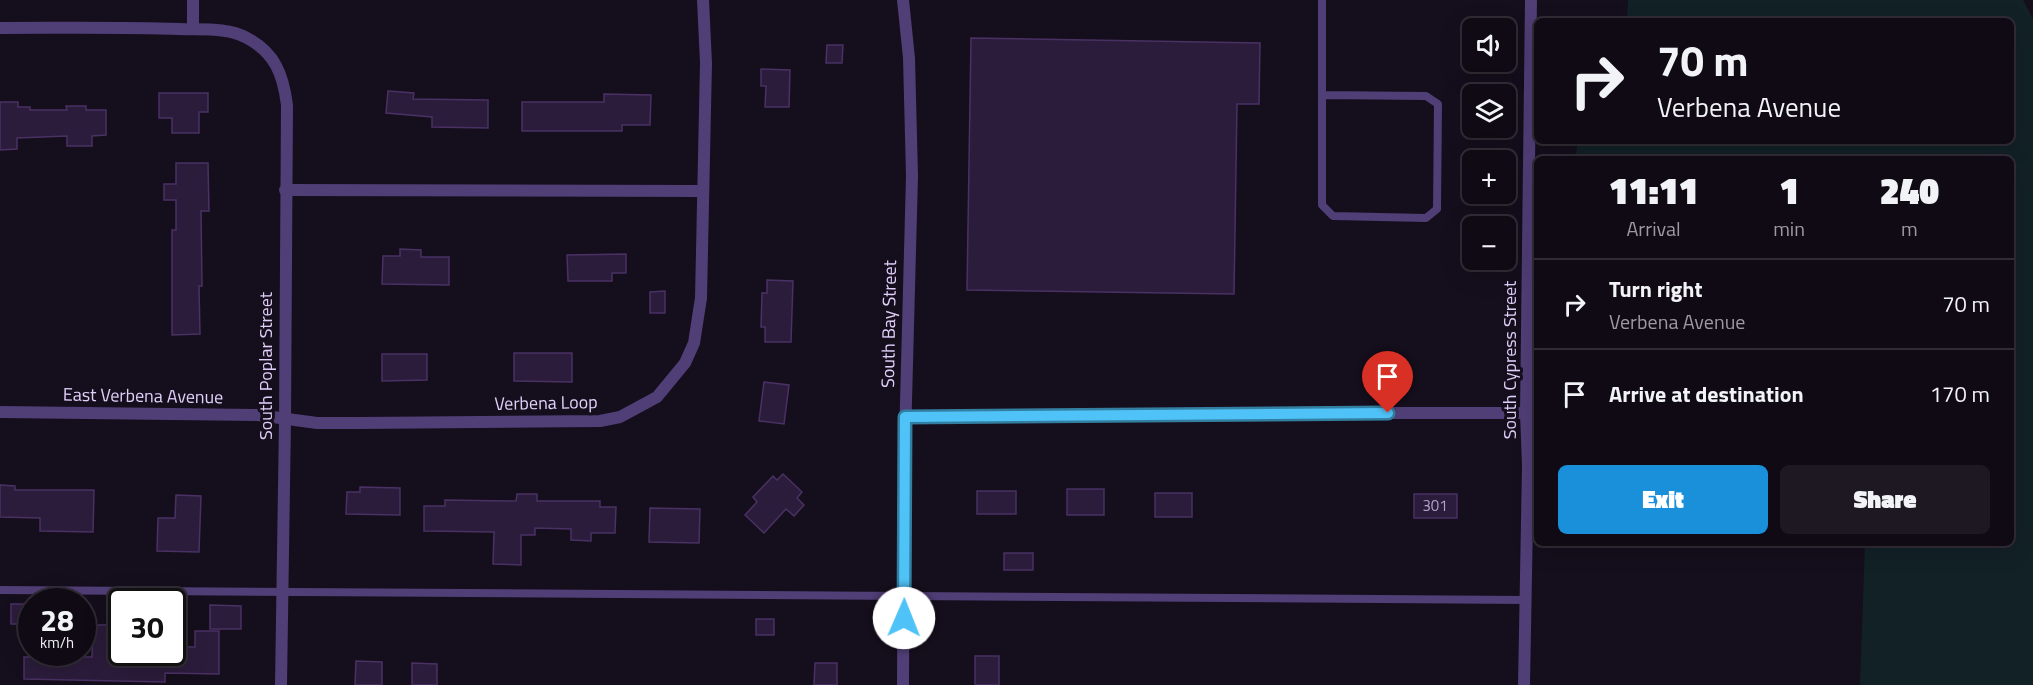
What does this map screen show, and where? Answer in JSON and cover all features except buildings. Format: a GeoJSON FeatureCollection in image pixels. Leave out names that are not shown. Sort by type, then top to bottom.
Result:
{"type":"FeatureCollection","features":[{"type":"Feature","properties":{"kind":"street"},"geometry":{"type":"LineString","coordinates":[[0,28],[193,29],[193,0]]}},
{"type":"Feature","properties":{"kind":"street","name":"Verbena Loop"},"geometry":{"type":"LineString","coordinates":[[285,420],[360,423],[600,421],[620,417],[657,397],[685,363],[694,343],[701,298],[706,63],[703,0]]}},
{"type":"Feature","properties":{"kind":"street","name":"South Bay Street"},"geometry":{"type":"LineString","coordinates":[[903,0],[909,58],[912,129],[905,417],[903,685]]}},
{"type":"Feature","properties":{"kind":"street","name":"South Cypress Street"},"geometry":{"type":"LineString","coordinates":[[1524,685],[1531,0]]}},
{"type":"Feature","properties":{"kind":"street","name":"South Poplar Street"},"geometry":{"type":"LineString","coordinates":[[193,29],[240,35],[258,45],[274,60],[284,82],[287,105],[285,420],[280,685]]}},
{"type":"Feature","properties":{"kind":"street"},"geometry":{"type":"LineString","coordinates":[[285,189],[702,191]]}},
{"type":"Feature","properties":{"kind":"street","name":"East Verbena Avenue"},"geometry":{"type":"LineString","coordinates":[[0,412],[258,415],[285,420]]}},
{"type":"Feature","properties":{"kind":"street"},"geometry":{"type":"LineString","coordinates":[[905,417],[1526,413]]}},
{"type":"Feature","properties":{"kind":"lane"},"geometry":{"type":"LineString","coordinates":[[1322,0],[1322,95],[1322,205],[1333,216],[1426,218],[1437,209],[1438,105],[1426,96],[1322,95]]}},
{"type":"Feature","properties":{"kind":"lane"},"geometry":{"type":"LineString","coordinates":[[0,590],[1526,600]]}},
{"type":"Feature","properties":{"kind":"shaded area"},"geometry":{"type":"Polygon","coordinates":[[[1628,0],[2023,0],[2033,19],[2033,685],[1860,685],[1865,546],[2014,546],[2014,156],[1576,156],[1577,144],[2014,144],[2014,18],[1627,18],[1628,0]]]}},
{"type":"Feature","properties":{"kind":"route"},"geometry":{"type":"LineString","coordinates":[[904,618],[905,417],[1388,413]]}}]}
